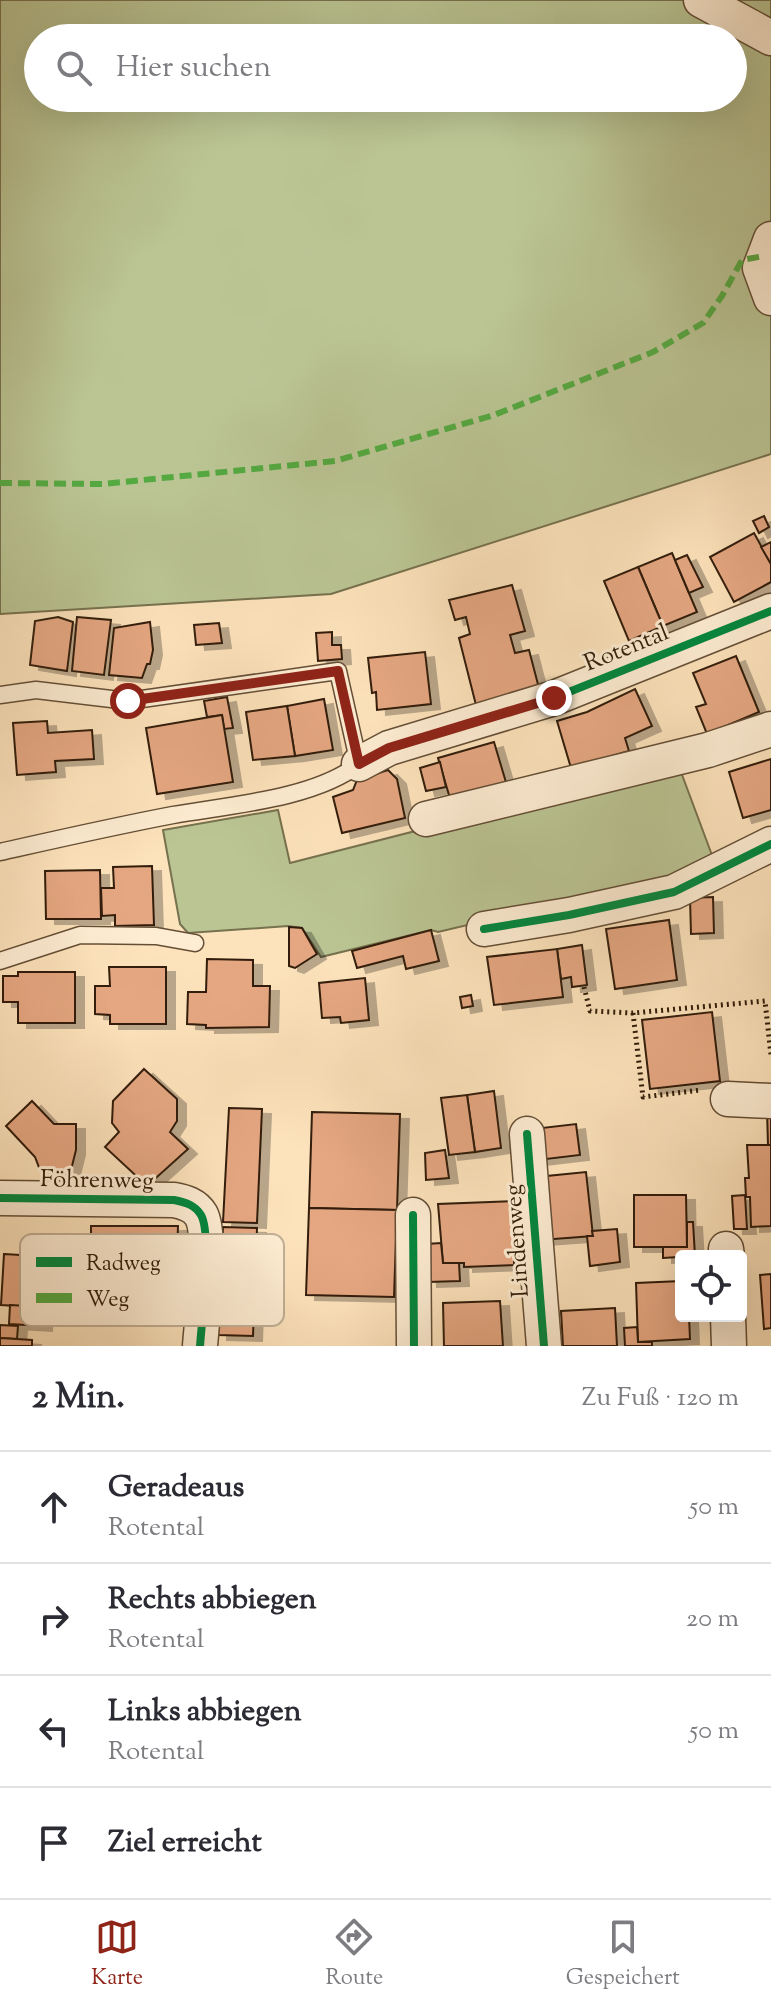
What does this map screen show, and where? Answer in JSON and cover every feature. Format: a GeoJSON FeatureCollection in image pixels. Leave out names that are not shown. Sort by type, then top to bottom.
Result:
{"type":"FeatureCollection","features":[{"type":"Feature","properties":{"kind":"street"},"geometry":{"type":"LineString","coordinates":[[701,0],[745,24]]}},
{"type":"Feature","properties":{"kind":"street"},"geometry":{"type":"LineString","coordinates":[[747,25],[771,38]]}},
{"type":"Feature","properties":{"kind":"street"},"geometry":{"type":"LineString","coordinates":[[771,239],[760,268],[771,298]]}},
{"type":"Feature","properties":{"kind":"street","name":"Rotental"},"geometry":{"type":"LineString","coordinates":[[359,764],[389,748],[554,698],[771,611]]}},
{"type":"Feature","properties":{"kind":"street"},"geometry":{"type":"LineString","coordinates":[[426,819],[708,750],[771,729]]}},
{"type":"Feature","properties":{"kind":"street"},"geometry":{"type":"LineString","coordinates":[[484,929],[569,915],[674,892],[771,844]]}},
{"type":"Feature","properties":{"kind":"street"},"geometry":{"type":"LineString","coordinates":[[728,1099],[771,1101]]}},
{"type":"Feature","properties":{"kind":"street","name":"Lindenweg"},"geometry":{"type":"LineString","coordinates":[[527,1134],[544,1346]]}},
{"type":"Feature","properties":{"kind":"street","name":"Föhrenweg"},"geometry":{"type":"LineString","coordinates":[[0,1198],[174,1200],[197,1209],[205,1234]]}},
{"type":"Feature","properties":{"kind":"street"},"geometry":{"type":"LineString","coordinates":[[413,1215],[414,1346]]}},
{"type":"Feature","properties":{"kind":"street"},"geometry":{"type":"LineString","coordinates":[[728,1322],[729,1346]]}},
{"type":"Feature","properties":{"kind":"street","name":"Föhrenweg"},"geometry":{"type":"LineString","coordinates":[[200,1346],[201,1326]]}},
{"type":"Feature","properties":{"kind":"lane"},"geometry":{"type":"LineString","coordinates":[[0,695],[36,690],[128,701],[338,671],[359,764]]}},
{"type":"Feature","properties":{"kind":"lane","name":"Rotental"},"geometry":{"type":"LineString","coordinates":[[0,852],[94,830],[296,792],[341,778],[359,764]]}},
{"type":"Feature","properties":{"kind":"lane"},"geometry":{"type":"LineString","coordinates":[[0,961],[80,935],[156,936],[195,943]]}},
{"type":"Feature","properties":{"kind":"path"},"geometry":{"type":"LineString","coordinates":[[584,987],[590,1011],[633,1013],[765,1001],[771,1055]]}},
{"type":"Feature","properties":{"kind":"path"},"geometry":{"type":"LineString","coordinates":[[633,1013],[643,1097],[726,1088],[728,1099]]}},
{"type":"Feature","properties":{"kind":"green space"},"geometry":{"type":"Polygon","coordinates":[[[0,0],[771,0],[771,454],[331,594],[0,614],[0,0]]]}},
{"type":"Feature","properties":{"kind":"green space"},"geometry":{"type":"Polygon","coordinates":[[[678,764],[716,866],[321,957],[302,928],[288,926],[188,933],[180,924],[163,830],[278,810],[290,863],[678,764]]]}},
{"type":"Feature","properties":{"kind":"building"},"geometry":{"type":"Polygon","coordinates":[[[764,516],[769,527],[759,533],[753,521],[764,516]]]}},
{"type":"Feature","properties":{"kind":"building"},"geometry":{"type":"Polygon","coordinates":[[[754,533],[771,564],[771,582],[734,602],[710,557],[754,533]]]}},
{"type":"Feature","properties":{"kind":"building"},"geometry":{"type":"Polygon","coordinates":[[[771,542],[771,564],[761,547],[771,542]]]}},
{"type":"Feature","properties":{"kind":"building"},"geometry":{"type":"Polygon","coordinates":[[[672,553],[697,612],[663,626],[638,567],[672,553]]]}},
{"type":"Feature","properties":{"kind":"building"},"geometry":{"type":"Polygon","coordinates":[[[687,555],[703,587],[689,593],[675,560],[687,555]]]}},
{"type":"Feature","properties":{"kind":"building"},"geometry":{"type":"Polygon","coordinates":[[[638,567],[663,626],[629,641],[604,581],[638,567]]]}},
{"type":"Feature","properties":{"kind":"building"},"geometry":{"type":"Polygon","coordinates":[[[512,585],[525,631],[510,635],[515,653],[529,650],[540,692],[477,709],[459,638],[470,634],[466,617],[455,620],[449,600],[512,585]]]}},
{"type":"Feature","properties":{"kind":"building"},"geometry":{"type":"Polygon","coordinates":[[[58,617],[73,622],[67,671],[30,665],[35,621],[58,617]]]}},
{"type":"Feature","properties":{"kind":"building"},"geometry":{"type":"Polygon","coordinates":[[[77,617],[111,620],[104,675],[72,671],[77,617]]]}},
{"type":"Feature","properties":{"kind":"building"},"geometry":{"type":"Polygon","coordinates":[[[150,622],[153,650],[142,678],[109,675],[114,628],[150,622]]]}},
{"type":"Feature","properties":{"kind":"building"},"geometry":{"type":"Polygon","coordinates":[[[219,623],[222,643],[196,645],[194,625],[219,623]]]}},
{"type":"Feature","properties":{"kind":"building"},"geometry":{"type":"Polygon","coordinates":[[[332,632],[332,645],[341,645],[342,659],[318,661],[316,633],[332,632]]]}},
{"type":"Feature","properties":{"kind":"building"},"geometry":{"type":"Polygon","coordinates":[[[425,652],[431,704],[377,710],[368,658],[425,652]]]}},
{"type":"Feature","properties":{"kind":"building"},"geometry":{"type":"Polygon","coordinates":[[[736,656],[759,712],[707,734],[696,707],[706,704],[693,673],[736,656]]]}},
{"type":"Feature","properties":{"kind":"building"},"geometry":{"type":"Polygon","coordinates":[[[635,689],[652,726],[625,738],[629,751],[571,768],[557,721],[587,712],[635,689]]]}},
{"type":"Feature","properties":{"kind":"building"},"geometry":{"type":"Polygon","coordinates":[[[227,697],[233,728],[224,729],[222,715],[207,717],[204,701],[227,697]]]}},
{"type":"Feature","properties":{"kind":"building"},"geometry":{"type":"Polygon","coordinates":[[[324,699],[333,750],[295,756],[287,706],[324,699]]]}},
{"type":"Feature","properties":{"kind":"building"},"geometry":{"type":"Polygon","coordinates":[[[287,706],[295,756],[253,760],[246,712],[287,706]]]}},
{"type":"Feature","properties":{"kind":"building"},"geometry":{"type":"Polygon","coordinates":[[[222,715],[233,782],[157,794],[146,728],[222,715]]]}},
{"type":"Feature","properties":{"kind":"building"},"geometry":{"type":"Polygon","coordinates":[[[47,721],[48,733],[92,730],[94,759],[55,761],[56,772],[17,775],[13,723],[47,721]]]}},
{"type":"Feature","properties":{"kind":"building"},"geometry":{"type":"Polygon","coordinates":[[[494,742],[508,789],[452,805],[438,758],[494,742]]]}},
{"type":"Feature","properties":{"kind":"building"},"geometry":{"type":"Polygon","coordinates":[[[771,759],[771,810],[743,818],[729,772],[771,759]]]}},
{"type":"Feature","properties":{"kind":"building"},"geometry":{"type":"Polygon","coordinates":[[[440,762],[446,787],[426,791],[420,768],[440,762]]]}},
{"type":"Feature","properties":{"kind":"building"},"geometry":{"type":"Polygon","coordinates":[[[388,770],[397,779],[405,818],[342,833],[333,797],[353,790],[357,780],[388,770]]]}},
{"type":"Feature","properties":{"kind":"building"},"geometry":{"type":"Polygon","coordinates":[[[152,866],[154,925],[115,926],[115,915],[102,916],[101,888],[114,888],[113,867],[152,866]]]}},
{"type":"Feature","properties":{"kind":"building"},"geometry":{"type":"Polygon","coordinates":[[[100,870],[101,919],[46,919],[45,871],[100,870]]]}},
{"type":"Feature","properties":{"kind":"building"},"geometry":{"type":"Polygon","coordinates":[[[713,897],[714,933],[691,934],[690,898],[713,897]]]}},
{"type":"Feature","properties":{"kind":"building"},"geometry":{"type":"Polygon","coordinates":[[[669,920],[677,980],[615,989],[606,929],[669,920]]]}},
{"type":"Feature","properties":{"kind":"building"},"geometry":{"type":"Polygon","coordinates":[[[289,927],[302,928],[317,954],[295,968],[289,966],[289,927]]]}},
{"type":"Feature","properties":{"kind":"building"},"geometry":{"type":"Polygon","coordinates":[[[431,930],[439,961],[406,969],[403,956],[357,968],[352,951],[431,930]]]}},
{"type":"Feature","properties":{"kind":"building"},"geometry":{"type":"Polygon","coordinates":[[[582,945],[587,985],[572,987],[571,977],[561,979],[557,949],[582,945]]]}},
{"type":"Feature","properties":{"kind":"building"},"geometry":{"type":"Polygon","coordinates":[[[557,949],[563,997],[494,1005],[487,957],[557,949]]]}},
{"type":"Feature","properties":{"kind":"building"},"geometry":{"type":"Polygon","coordinates":[[[207,959],[253,960],[253,986],[270,986],[269,1027],[206,1028],[206,1025],[187,1024],[188,992],[206,992],[207,959]]]}},
{"type":"Feature","properties":{"kind":"building"},"geometry":{"type":"Polygon","coordinates":[[[109,967],[166,967],[166,1024],[110,1024],[110,1015],[95,1014],[95,986],[110,986],[109,967]]]}},
{"type":"Feature","properties":{"kind":"building"},"geometry":{"type":"Polygon","coordinates":[[[18,972],[75,972],[75,1023],[18,1023],[18,1002],[3,1002],[3,976],[18,976],[18,972]]]}},
{"type":"Feature","properties":{"kind":"building"},"geometry":{"type":"Polygon","coordinates":[[[365,978],[369,1020],[341,1023],[340,1017],[322,1018],[319,983],[365,978]]]}},
{"type":"Feature","properties":{"kind":"building"},"geometry":{"type":"Polygon","coordinates":[[[471,995],[473,1006],[462,1008],[460,997],[471,995]]]}},
{"type":"Feature","properties":{"kind":"building"},"geometry":{"type":"Polygon","coordinates":[[[712,1012],[720,1081],[650,1089],[642,1020],[712,1012]]]}},
{"type":"Feature","properties":{"kind":"building"},"geometry":{"type":"Polygon","coordinates":[[[144,1069],[177,1099],[177,1121],[170,1132],[188,1149],[147,1186],[105,1147],[119,1132],[112,1123],[113,1101],[144,1069]]]}},
{"type":"Feature","properties":{"kind":"building"},"geometry":{"type":"Polygon","coordinates":[[[494,1091],[501,1148],[475,1152],[467,1095],[494,1091]]]}},
{"type":"Feature","properties":{"kind":"building"},"geometry":{"type":"Polygon","coordinates":[[[467,1095],[475,1152],[449,1155],[441,1098],[467,1095]]]}},
{"type":"Feature","properties":{"kind":"building"},"geometry":{"type":"Polygon","coordinates":[[[32,1101],[54,1124],[76,1124],[76,1150],[71,1170],[40,1170],[35,1157],[6,1126],[32,1101]]]}},
{"type":"Feature","properties":{"kind":"building"},"geometry":{"type":"Polygon","coordinates":[[[229,1108],[262,1109],[257,1223],[223,1222],[229,1108]]]}},
{"type":"Feature","properties":{"kind":"building"},"geometry":{"type":"Polygon","coordinates":[[[767,1110],[771,1110],[771,1145],[768,1145],[767,1110]]]}},
{"type":"Feature","properties":{"kind":"building"},"geometry":{"type":"Polygon","coordinates":[[[312,1112],[400,1114],[397,1210],[309,1208],[312,1112]]]}},
{"type":"Feature","properties":{"kind":"building"},"geometry":{"type":"Polygon","coordinates":[[[576,1124],[580,1155],[538,1160],[533,1129],[576,1124]]]}},
{"type":"Feature","properties":{"kind":"building"},"geometry":{"type":"Polygon","coordinates":[[[747,1145],[771,1145],[771,1226],[751,1227],[750,1197],[746,1197],[745,1178],[749,1178],[747,1145]]]}},
{"type":"Feature","properties":{"kind":"building"},"geometry":{"type":"Polygon","coordinates":[[[445,1150],[449,1178],[426,1180],[425,1153],[445,1150]]]}},
{"type":"Feature","properties":{"kind":"building"},"geometry":{"type":"Polygon","coordinates":[[[586,1172],[593,1236],[541,1240],[537,1177],[586,1172]]]}},
{"type":"Feature","properties":{"kind":"building"},"geometry":{"type":"Polygon","coordinates":[[[634,1195],[686,1195],[687,1247],[634,1247],[634,1195]]]}},
{"type":"Feature","properties":{"kind":"building"},"geometry":{"type":"Polygon","coordinates":[[[745,1195],[747,1229],[734,1229],[732,1196],[745,1195]]]}},
{"type":"Feature","properties":{"kind":"building"},"geometry":{"type":"Polygon","coordinates":[[[514,1201],[514,1265],[464,1267],[464,1263],[443,1263],[438,1204],[514,1201]]]}},
{"type":"Feature","properties":{"kind":"building"},"geometry":{"type":"Polygon","coordinates":[[[309,1208],[397,1210],[394,1297],[306,1295],[309,1208]]]}},
{"type":"Feature","properties":{"kind":"building"},"geometry":{"type":"Polygon","coordinates":[[[687,1222],[693,1222],[695,1250],[675,1250],[675,1257],[663,1258],[663,1247],[687,1247],[687,1222]]]}},
{"type":"Feature","properties":{"kind":"building"},"geometry":{"type":"Polygon","coordinates":[[[91,1226],[178,1226],[178,1234],[91,1234],[91,1226]]]}},
{"type":"Feature","properties":{"kind":"building"},"geometry":{"type":"Polygon","coordinates":[[[223,1227],[257,1228],[257,1234],[223,1234],[223,1227]]]}},
{"type":"Feature","properties":{"kind":"building"},"geometry":{"type":"Polygon","coordinates":[[[617,1229],[620,1262],[590,1266],[587,1236],[593,1236],[592,1231],[617,1229]]]}},
{"type":"Feature","properties":{"kind":"building"},"geometry":{"type":"Polygon","coordinates":[[[441,1243],[443,1263],[459,1263],[460,1281],[428,1282],[426,1244],[441,1243]]]}},
{"type":"Feature","properties":{"kind":"building"},"geometry":{"type":"Polygon","coordinates":[[[4,1254],[20,1255],[20,1306],[1,1305],[4,1254]]]}},
{"type":"Feature","properties":{"kind":"building"},"geometry":{"type":"Polygon","coordinates":[[[771,1274],[771,1328],[764,1329],[760,1275],[771,1274]]]}},
{"type":"Feature","properties":{"kind":"building"},"geometry":{"type":"Polygon","coordinates":[[[675,1281],[675,1322],[689,1322],[690,1339],[638,1342],[636,1283],[675,1281]]]}},
{"type":"Feature","properties":{"kind":"building"},"geometry":{"type":"Polygon","coordinates":[[[500,1301],[503,1346],[444,1346],[443,1303],[500,1301]]]}},
{"type":"Feature","properties":{"kind":"building"},"geometry":{"type":"Polygon","coordinates":[[[10,1305],[20,1306],[20,1325],[9,1324],[10,1305]]]}},
{"type":"Feature","properties":{"kind":"building"},"geometry":{"type":"Polygon","coordinates":[[[615,1308],[617,1346],[563,1346],[561,1311],[615,1308]]]}},
{"type":"Feature","properties":{"kind":"building"},"geometry":{"type":"Polygon","coordinates":[[[0,1325],[18,1326],[17,1339],[0,1338],[0,1325]]]}},
{"type":"Feature","properties":{"kind":"building"},"geometry":{"type":"Polygon","coordinates":[[[218,1326],[253,1326],[253,1336],[218,1335],[218,1326]]]}},
{"type":"Feature","properties":{"kind":"building"},"geometry":{"type":"Polygon","coordinates":[[[637,1327],[638,1342],[652,1342],[652,1346],[625,1346],[624,1328],[637,1327]]]}},
{"type":"Feature","properties":{"kind":"building"},"geometry":{"type":"Polygon","coordinates":[[[0,1338],[32,1340],[32,1346],[0,1346],[0,1338]]]}},
{"type":"Feature","properties":{"kind":"marked path"},"geometry":{"type":"LineString","coordinates":[[0,483],[102,484],[335,461],[494,415],[653,352],[703,323],[742,260],[764,256]]}},
{"type":"Feature","properties":{"kind":"cycle path"},"geometry":{"type":"LineString","coordinates":[[359,764],[389,748],[554,698],[771,611]]}},
{"type":"Feature","properties":{"kind":"cycle path"},"geometry":{"type":"LineString","coordinates":[[484,929],[569,915],[674,892],[771,844]]}},
{"type":"Feature","properties":{"kind":"cycle path"},"geometry":{"type":"LineString","coordinates":[[527,1134],[544,1346]]}},
{"type":"Feature","properties":{"kind":"cycle path"},"geometry":{"type":"LineString","coordinates":[[0,1198],[174,1200],[193,1206],[199,1212],[205,1234]]}},
{"type":"Feature","properties":{"kind":"cycle path"},"geometry":{"type":"LineString","coordinates":[[413,1215],[414,1346]]}},
{"type":"Feature","properties":{"kind":"cycle path"},"geometry":{"type":"LineString","coordinates":[[200,1346],[201,1326]]}},
{"type":"Feature","properties":{"kind":"route"},"geometry":{"type":"LineString","coordinates":[[128,701],[338,671],[359,764],[389,748],[554,698]]}}]}
